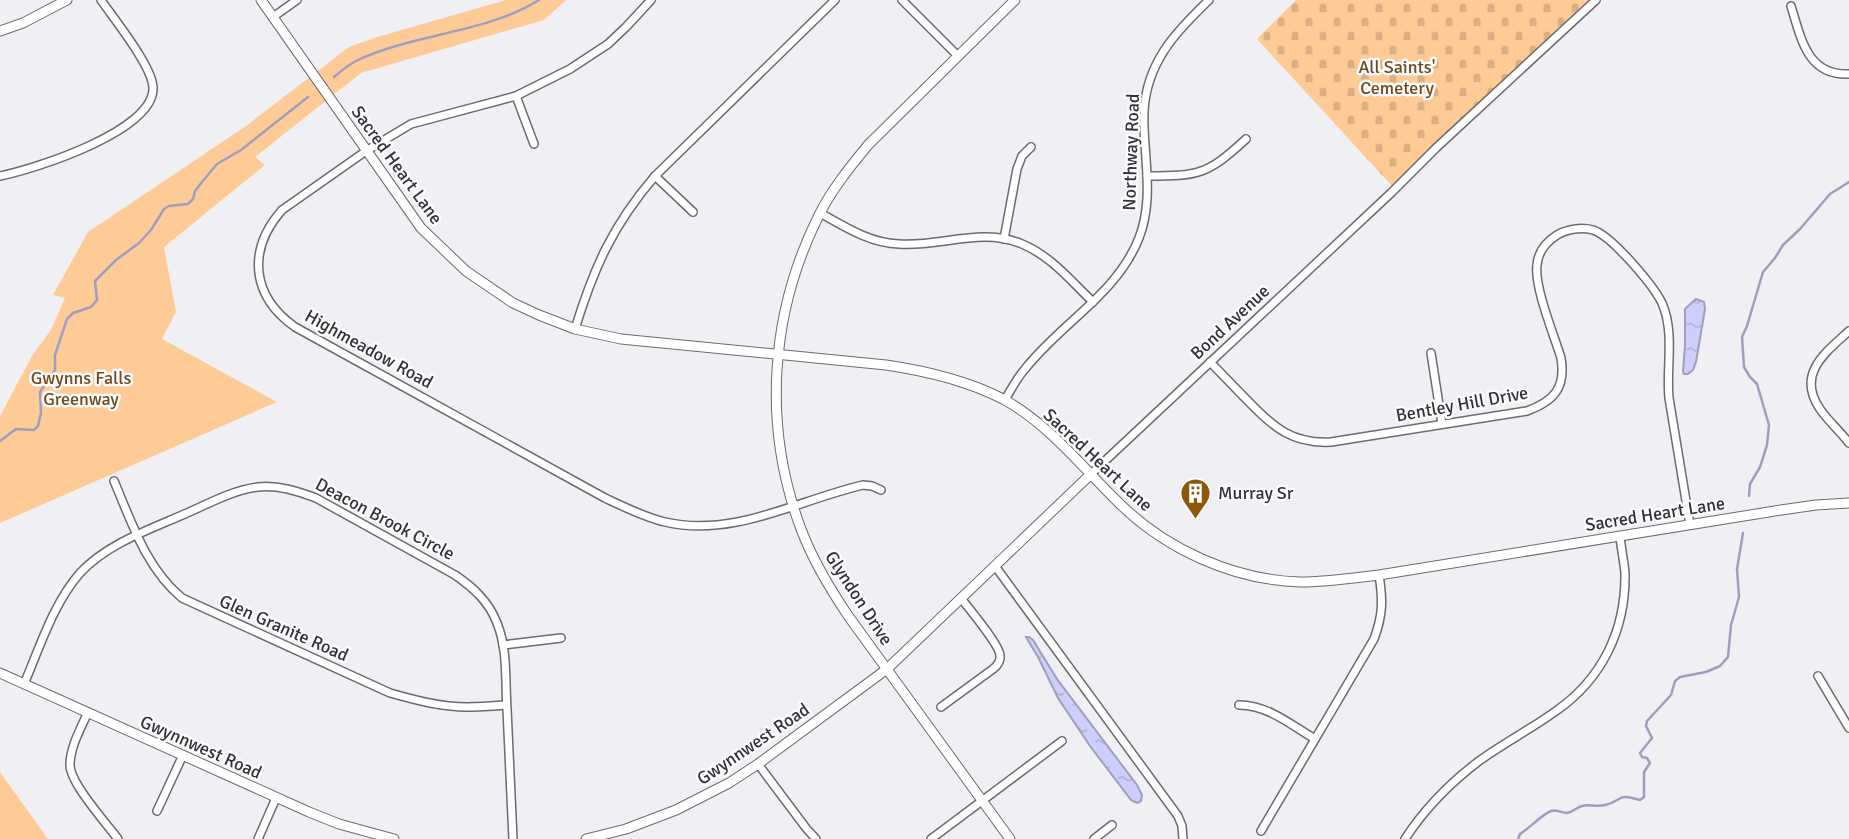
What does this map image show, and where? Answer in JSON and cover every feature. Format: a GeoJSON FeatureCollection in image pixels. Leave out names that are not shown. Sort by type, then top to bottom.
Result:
{"type":"FeatureCollection","features":[{"type":"Feature","properties":{"kind":"street"},"geometry":{"type":"LineString","coordinates":[[0,31],[23,23],[67,0]]}},
{"type":"Feature","properties":{"kind":"street"},"geometry":{"type":"LineString","coordinates":[[0,176],[47,163],[82,149],[136,119],[145,111],[151,100],[152,79],[101,0]]}},
{"type":"Feature","properties":{"kind":"street","name":"Sacred Heart Lane"},"geometry":{"type":"LineString","coordinates":[[261,0],[421,228],[466,271],[513,303],[575,328],[621,339],[923,371],[976,387],[1005,400],[1050,433],[1118,503],[1149,530],[1203,560],[1228,569],[1262,578],[1297,582],[1333,581],[1804,507],[1849,503]]}},
{"type":"Feature","properties":{"kind":"street"},"geometry":{"type":"LineString","coordinates":[[272,17],[297,0]]}},
{"type":"Feature","properties":{"kind":"street","name":"Highmeadow Road"},"geometry":{"type":"LineString","coordinates":[[651,0],[626,27],[589,57],[550,81],[516,96],[411,124],[366,151],[282,210],[266,233],[258,257],[258,272],[265,295],[274,309],[307,333],[605,498],[644,516],[680,525],[717,526],[755,518],[863,485],[881,489]]}},
{"type":"Feature","properties":{"kind":"street"},"geometry":{"type":"LineString","coordinates":[[575,328],[600,259],[638,195],[835,0]]}},
{"type":"Feature","properties":{"kind":"street"},"geometry":{"type":"LineString","coordinates":[[902,0],[958,56]]}},
{"type":"Feature","properties":{"kind":"street","name":"Glyndon Drive"},"geometry":{"type":"LineString","coordinates":[[1010,839],[831,590],[815,560],[793,506],[783,470],[775,390],[788,294],[820,213],[849,168],[868,145],[1014,0]]}},
{"type":"Feature","properties":{"kind":"street","name":"Northway Road"},"geometry":{"type":"LineString","coordinates":[[1005,400],[1026,367],[1119,274],[1138,240],[1146,212],[1144,121],[1148,85],[1161,53],[1171,39],[1209,0]]}},
{"type":"Feature","properties":{"kind":"street","name":"Bond Avenue"},"geometry":{"type":"LineString","coordinates":[[887,669],[1436,148],[1596,0]]}},
{"type":"Feature","properties":{"kind":"street"},"geometry":{"type":"LineString","coordinates":[[1791,6],[1803,44],[1813,60],[1836,74],[1849,74]]}},
{"type":"Feature","properties":{"kind":"street"},"geometry":{"type":"LineString","coordinates":[[516,96],[534,144]]}},
{"type":"Feature","properties":{"kind":"street"},"geometry":{"type":"LineString","coordinates":[[1147,176],[1183,176],[1206,170],[1224,159],[1246,139]]}},
{"type":"Feature","properties":{"kind":"street"},"geometry":{"type":"LineString","coordinates":[[1004,239],[1017,169],[1022,156],[1031,147]]}},
{"type":"Feature","properties":{"kind":"street"},"geometry":{"type":"LineString","coordinates":[[655,176],[694,212]]}},
{"type":"Feature","properties":{"kind":"street"},"geometry":{"type":"LineString","coordinates":[[820,213],[854,232],[891,243],[918,244],[977,237],[1020,243],[1046,257],[1093,302]]}},
{"type":"Feature","properties":{"kind":"street","name":"Bentley Hill Drive"},"geometry":{"type":"LineString","coordinates":[[1210,362],[1268,421],[1281,431],[1309,442],[1331,442],[1540,407],[1554,396],[1562,380],[1563,369],[1538,285],[1537,263],[1545,245],[1561,233],[1574,229],[1593,230],[1604,236],[1646,279],[1662,304],[1670,343],[1667,379],[1669,398],[1690,525]]}},
{"type":"Feature","properties":{"kind":"street"},"geometry":{"type":"LineString","coordinates":[[1849,331],[1817,362],[1811,384],[1815,402],[1849,443]]}},
{"type":"Feature","properties":{"kind":"street"},"geometry":{"type":"LineString","coordinates":[[1431,353],[1442,424]]}},
{"type":"Feature","properties":{"kind":"street","name":"Glen Granite Road"},"geometry":{"type":"LineString","coordinates":[[114,481],[150,563],[171,589],[194,605],[390,693],[443,705],[506,705]]}},
{"type":"Feature","properties":{"kind":"street","name":"Deacon Brook Circle"},"geometry":{"type":"LineString","coordinates":[[24,684],[55,611],[68,589],[95,560],[137,535],[243,490],[277,486],[295,490],[316,498],[470,584],[492,611],[503,645],[513,839]]}},
{"type":"Feature","properties":{"kind":"street"},"geometry":{"type":"LineString","coordinates":[[1405,839],[1429,806],[1464,772],[1557,710],[1583,689],[1595,674],[1615,640],[1623,607],[1625,570],[1620,536]]}},
{"type":"Feature","properties":{"kind":"street"},"geometry":{"type":"LineString","coordinates":[[995,566],[1171,806],[1182,826],[1183,839]]}},
{"type":"Feature","properties":{"kind":"street"},"geometry":{"type":"LineString","coordinates":[[1261,831],[1377,631],[1382,610],[1379,575]]}},
{"type":"Feature","properties":{"kind":"street"},"geometry":{"type":"LineString","coordinates":[[941,707],[998,665],[1001,658],[997,647],[961,598]]}},
{"type":"Feature","properties":{"kind":"street"},"geometry":{"type":"LineString","coordinates":[[503,645],[561,638]]}},
{"type":"Feature","properties":{"kind":"street","name":"Gwynnwest Road"},"geometry":{"type":"LineString","coordinates":[[586,839],[626,829],[676,810],[729,783],[887,669]]}},
{"type":"Feature","properties":{"kind":"street","name":"Gwynnwest Road"},"geometry":{"type":"LineString","coordinates":[[0,673],[276,798],[339,824],[394,839]]}},
{"type":"Feature","properties":{"kind":"street"},"geometry":{"type":"LineString","coordinates":[[1818,676],[1849,728]]}},
{"type":"Feature","properties":{"kind":"street"},"geometry":{"type":"LineString","coordinates":[[1239,705],[1262,708],[1315,739]]}},
{"type":"Feature","properties":{"kind":"street"},"geometry":{"type":"LineString","coordinates":[[88,712],[76,740],[70,766],[77,784],[118,839]]}},
{"type":"Feature","properties":{"kind":"street"},"geometry":{"type":"LineString","coordinates":[[931,839],[1062,741]]}},
{"type":"Feature","properties":{"kind":"street"},"geometry":{"type":"LineString","coordinates":[[157,811],[183,755]]}},
{"type":"Feature","properties":{"kind":"street"},"geometry":{"type":"LineString","coordinates":[[758,764],[814,838]]}},
{"type":"Feature","properties":{"kind":"street"},"geometry":{"type":"LineString","coordinates":[[258,839],[276,798]]}},
{"type":"Feature","properties":{"kind":"street"},"geometry":{"type":"LineString","coordinates":[[1094,839],[1112,825]]}},
{"type":"Feature","properties":{"kind":"green space","name":"Gwynns Falls Greenway"},"geometry":{"type":"Polygon","coordinates":[[[506,0],[566,0],[544,20],[361,73],[255,157],[265,165],[164,247],[176,312],[162,339],[277,402],[0,523],[0,416],[32,356],[51,330],[65,298],[53,295],[88,232],[246,126],[349,47],[506,0]]]}},
{"type":"Feature","properties":{"kind":"green space","name":"All Saints' Cemetery"},"geometry":{"type":"Polygon","coordinates":[[[1296,0],[1590,0],[1392,186],[1257,39],[1296,0]]]}},
{"type":"Feature","properties":{"kind":"green space"},"geometry":{"type":"Polygon","coordinates":[[[0,772],[48,839],[0,839],[0,772]]]}},
{"type":"Feature","properties":{"kind":"water"},"geometry":{"type":"Polygon","coordinates":[[[1696,299],[1704,302],[1705,309],[1696,362],[1693,370],[1684,374],[1685,309],[1696,299]]]}},
{"type":"Feature","properties":{"kind":"water"},"geometry":{"type":"Polygon","coordinates":[[[1026,637],[1033,640],[1057,679],[1137,785],[1142,795],[1141,801],[1137,803],[1131,800],[1090,746],[1058,698],[1026,637]]]}},
{"type":"Feature","properties":{"kind":"waterway"},"geometry":{"type":"LineString","coordinates":[[334,77],[353,63],[378,52],[496,20],[539,0]]}},
{"type":"Feature","properties":{"kind":"waterway"},"geometry":{"type":"LineString","coordinates":[[0,441],[16,429],[34,430],[38,426],[41,413],[40,392],[55,370],[55,355],[67,319],[73,313],[91,307],[97,300],[95,281],[116,260],[139,243],[164,209],[188,204],[217,164],[241,150],[308,97]]}},
{"type":"Feature","properties":{"kind":"waterway"},"geometry":{"type":"LineString","coordinates":[[1749,496],[1750,484],[1760,467],[1767,445],[1769,425],[1757,384],[1744,367],[1742,337],[1763,272],[1783,245],[1830,194],[1849,182]]}},
{"type":"Feature","properties":{"kind":"waterway"},"geometry":{"type":"LineString","coordinates":[[1518,839],[1520,834],[1551,811],[1567,813],[1582,806],[1605,805],[1623,797],[1640,800],[1644,797],[1644,772],[1650,763],[1640,753],[1652,738],[1646,726],[1647,721],[1671,695],[1675,681],[1680,677],[1706,672],[1720,666],[1728,657],[1731,625],[1739,597],[1737,569],[1743,533]]}},
{"type":"Feature","properties":{"kind":"place","name":"Murray Sr"},"geometry":{"type":"Point","coordinates":[1195,520]}}]}
